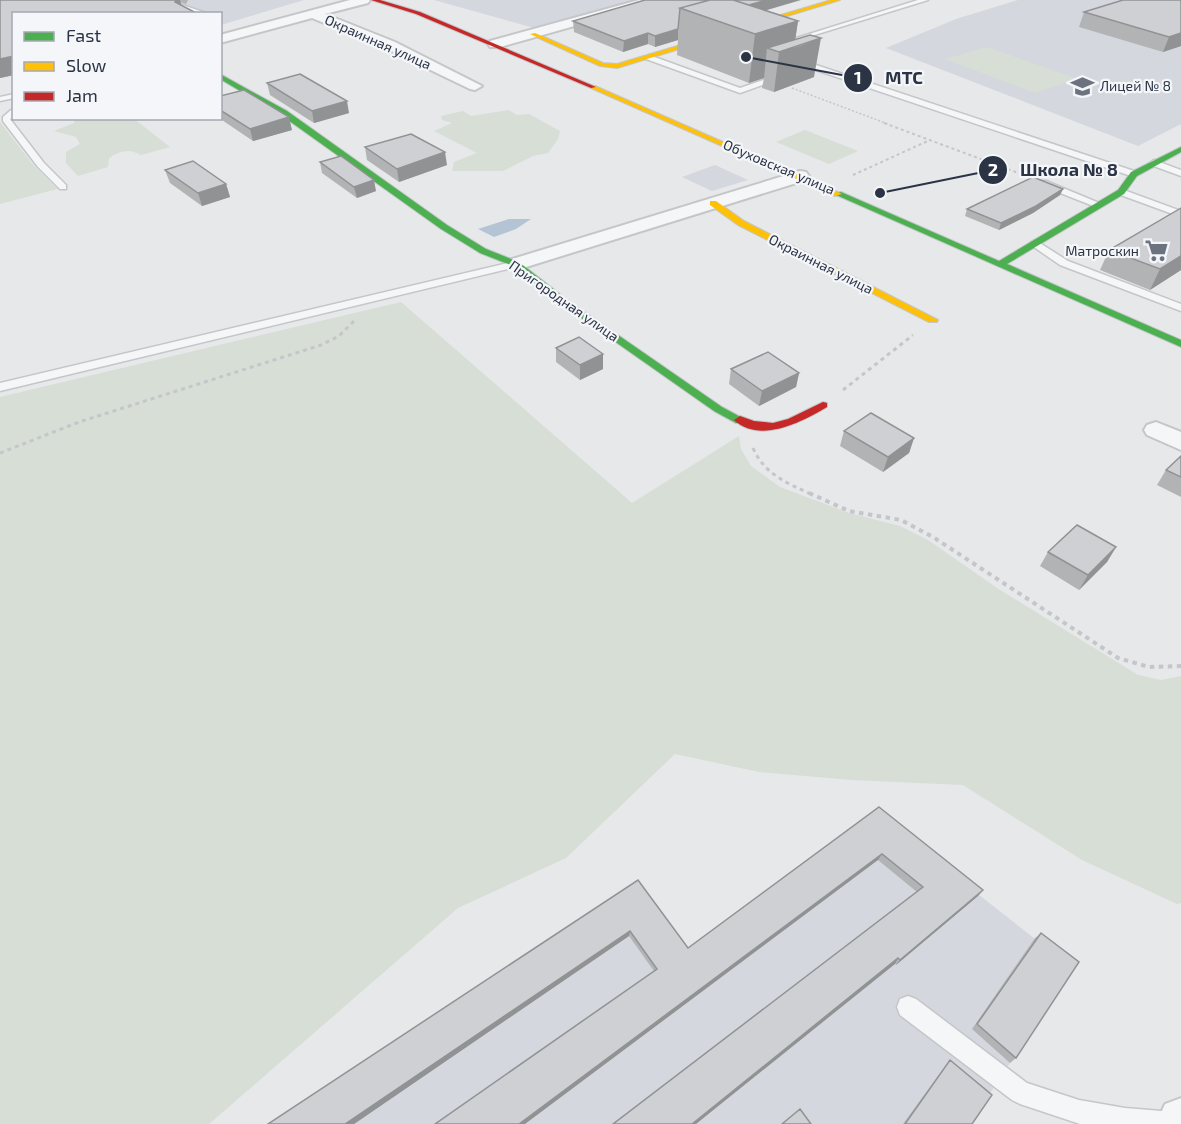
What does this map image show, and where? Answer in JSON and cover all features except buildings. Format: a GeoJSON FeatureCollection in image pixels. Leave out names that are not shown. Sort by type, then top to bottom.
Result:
{"type":"FeatureCollection","features":[{"type":"Feature","properties":{"kind":"street"},"geometry":{"type":"LineString","coordinates":[[222,38],[364,0]]}},
{"type":"Feature","properties":{"kind":"street","name":"Обуховская улица"},"geometry":{"type":"LineString","coordinates":[[374,0],[418,13],[495,44],[1181,344]]}},
{"type":"Feature","properties":{"kind":"street"},"geometry":{"type":"LineString","coordinates":[[495,44],[652,0]]}},
{"type":"Feature","properties":{"kind":"street"},"geometry":{"type":"LineString","coordinates":[[533,34],[602,65],[617,66],[730,36],[837,0]]}},
{"type":"Feature","properties":{"kind":"street","name":"Окраинная улица"},"geometry":{"type":"LineString","coordinates":[[314,14],[390,45],[475,86]]}},
{"type":"Feature","properties":{"kind":"street","name":"Пригородная улица"},"geometry":{"type":"LineString","coordinates":[[222,77],[284,113],[444,227],[483,251],[516,264],[563,301],[718,409],[758,429],[782,426],[823,405]]}},
{"type":"Feature","properties":{"kind":"street"},"geometry":{"type":"LineString","coordinates":[[1000,264],[1121,192],[1134,174],[1181,148]]}},
{"type":"Feature","properties":{"kind":"street"},"geometry":{"type":"LineString","coordinates":[[516,264],[800,176]]}},
{"type":"Feature","properties":{"kind":"street","name":"Окраинная улица"},"geometry":{"type":"LineString","coordinates":[[713,203],[741,223],[933,320]]}},
{"type":"Feature","properties":{"kind":"street"},"geometry":{"type":"LineString","coordinates":[[1156,430],[1181,442]]}},
{"type":"Feature","properties":{"kind":"street"},"geometry":{"type":"LineString","coordinates":[[1177,1124],[1181,1120]]}},
{"type":"Feature","properties":{"kind":"lane"},"geometry":{"type":"LineString","coordinates":[[162,0],[200,12]]}},
{"type":"Feature","properties":{"kind":"lane"},"geometry":{"type":"LineString","coordinates":[[789,42],[925,0]]}},
{"type":"Feature","properties":{"kind":"lane"},"geometry":{"type":"LineString","coordinates":[[784,56],[1134,174]]}},
{"type":"Feature","properties":{"kind":"lane"},"geometry":{"type":"LineString","coordinates":[[649,57],[740,92],[792,73]]}},
{"type":"Feature","properties":{"kind":"lane"},"geometry":{"type":"LineString","coordinates":[[802,70],[813,66]]}},
{"type":"Feature","properties":{"kind":"lane"},"geometry":{"type":"LineString","coordinates":[[0,117],[12,113]]}},
{"type":"Feature","properties":{"kind":"lane"},"geometry":{"type":"LineString","coordinates":[[12,113],[6,119],[41,165],[63,187]]}},
{"type":"Feature","properties":{"kind":"lane"},"geometry":{"type":"LineString","coordinates":[[1154,163],[1181,173]]}},
{"type":"Feature","properties":{"kind":"lane"},"geometry":{"type":"LineString","coordinates":[[1033,178],[1099,205]]}},
{"type":"Feature","properties":{"kind":"lane"},"geometry":{"type":"LineString","coordinates":[[1121,192],[1181,214]]}},
{"type":"Feature","properties":{"kind":"lane"},"geometry":{"type":"LineString","coordinates":[[1035,243],[1064,263],[1181,308]]}},
{"type":"Feature","properties":{"kind":"lane"},"geometry":{"type":"LineString","coordinates":[[0,387],[516,264]]}},
{"type":"Feature","properties":{"kind":"lane"},"geometry":{"type":"LineString","coordinates":[[908,1007],[1020,1092],[1079,1112],[1125,1120],[1177,1124]]}},
{"type":"Feature","properties":{"kind":"path"},"geometry":{"type":"LineString","coordinates":[[772,80],[1033,178]]}},
{"type":"Feature","properties":{"kind":"path"},"geometry":{"type":"LineString","coordinates":[[853,175],[930,140]]}},
{"type":"Feature","properties":{"kind":"path"},"geometry":{"type":"LineString","coordinates":[[0,453],[79,422],[321,345],[339,336],[355,321],[354,304]]}},
{"type":"Feature","properties":{"kind":"path"},"geometry":{"type":"LineString","coordinates":[[823,405],[933,320]]}},
{"type":"Feature","properties":{"kind":"path"},"geometry":{"type":"LineString","coordinates":[[750,425],[754,453],[760,464],[786,483],[849,511],[901,520],[933,537],[1118,658],[1139,667],[1158,670],[1181,666]]}},
{"type":"Feature","properties":{"kind":"shaded area"},"geometry":{"type":"Polygon","coordinates":[[[0,0],[304,0],[222,25],[222,12],[12,12],[0,0]]]}},
{"type":"Feature","properties":{"kind":"shaded area"},"geometry":{"type":"Polygon","coordinates":[[[434,0],[639,0],[534,28],[434,0]]]}},
{"type":"Feature","properties":{"kind":"shaded area","name":"Лицей № 8"},"geometry":{"type":"Polygon","coordinates":[[[1018,0],[1181,0],[1181,124],[1138,146],[886,48],[956,19],[1018,0]]]}},
{"type":"Feature","properties":{"kind":"shaded area"},"geometry":{"type":"Polygon","coordinates":[[[987,47],[1078,79],[1035,93],[945,59],[987,47]]]}},
{"type":"Feature","properties":{"kind":"shaded area"},"geometry":{"type":"Polygon","coordinates":[[[509,110],[517,115],[529,114],[560,131],[558,139],[548,153],[533,156],[503,171],[452,171],[454,162],[477,153],[434,131],[452,123],[442,120],[441,116],[463,111],[471,116],[509,110]]]}},
{"type":"Feature","properties":{"kind":"shaded area"},"geometry":{"type":"Polygon","coordinates":[[[75,120],[135,120],[170,147],[141,155],[128,151],[121,152],[109,158],[108,167],[78,176],[66,163],[66,152],[80,144],[76,137],[54,131],[74,123],[75,120]]]}},
{"type":"Feature","properties":{"kind":"shaded area"},"geometry":{"type":"Polygon","coordinates":[[[0,122],[34,166],[57,189],[0,204],[0,122]]]}},
{"type":"Feature","properties":{"kind":"shaded area"},"geometry":{"type":"Polygon","coordinates":[[[805,130],[858,151],[829,164],[776,142],[805,130]]]}},
{"type":"Feature","properties":{"kind":"shaded area"},"geometry":{"type":"Polygon","coordinates":[[[715,165],[748,180],[712,191],[682,177],[715,165]]]}},
{"type":"Feature","properties":{"kind":"shaded area"},"geometry":{"type":"Polygon","coordinates":[[[401,302],[632,503],[739,436],[741,449],[751,466],[780,487],[849,513],[900,526],[928,540],[1000,590],[1138,675],[1161,680],[1181,676],[1181,903],[1177,904],[1082,860],[963,785],[851,780],[759,772],[675,754],[566,858],[458,908],[209,1124],[0,1124],[0,397],[401,302]]]}},
{"type":"Feature","properties":{"kind":"shaded area"},"geometry":{"type":"Polygon","coordinates":[[[876,814],[1072,968],[970,1124],[279,1124],[608,906],[688,953],[876,814]]]}},
{"type":"Feature","properties":{"kind":"water"},"geometry":{"type":"Polygon","coordinates":[[[509,219],[531,219],[516,229],[494,237],[478,229],[509,219]]]}},
{"type":"Feature","properties":{"kind":"traffic: fast"},"geometry":{"type":"LineString","coordinates":[[222,77],[284,113],[444,227],[483,251],[516,264],[563,301],[718,409],[740,420]]}},
{"type":"Feature","properties":{"kind":"traffic: fast"},"geometry":{"type":"LineString","coordinates":[[1001,264],[1121,192],[1134,174],[1181,149]]}},
{"type":"Feature","properties":{"kind":"traffic: fast"},"geometry":{"type":"LineString","coordinates":[[838,194],[1181,344]]}},
{"type":"Feature","properties":{"kind":"traffic: slow"},"geometry":{"type":"LineString","coordinates":[[533,34],[602,65],[617,66],[837,0]]}},
{"type":"Feature","properties":{"kind":"traffic: slow"},"geometry":{"type":"LineString","coordinates":[[593,87],[838,194]]}},
{"type":"Feature","properties":{"kind":"traffic: slow"},"geometry":{"type":"LineString","coordinates":[[713,203],[741,223],[933,320]]}},
{"type":"Feature","properties":{"kind":"traffic: jam"},"geometry":{"type":"LineString","coordinates":[[374,0],[418,13],[593,87]]}},
{"type":"Feature","properties":{"kind":"traffic: jam"},"geometry":{"type":"LineString","coordinates":[[740,420],[773,426],[793,421],[823,405]]}},
{"type":"Feature","properties":{"kind":"place","name":"МТС"},"geometry":{"type":"Point","coordinates":[746,57]}},
{"type":"Feature","properties":{"kind":"place","name":"Лицей № 8"},"geometry":{"type":"Point","coordinates":[1082,86]}},
{"type":"Feature","properties":{"kind":"place","name":"Школа № 8"},"geometry":{"type":"Point","coordinates":[880,193]}},
{"type":"Feature","properties":{"kind":"place","name":"Матроскин"},"geometry":{"type":"Point","coordinates":[1157,251]}}]}
